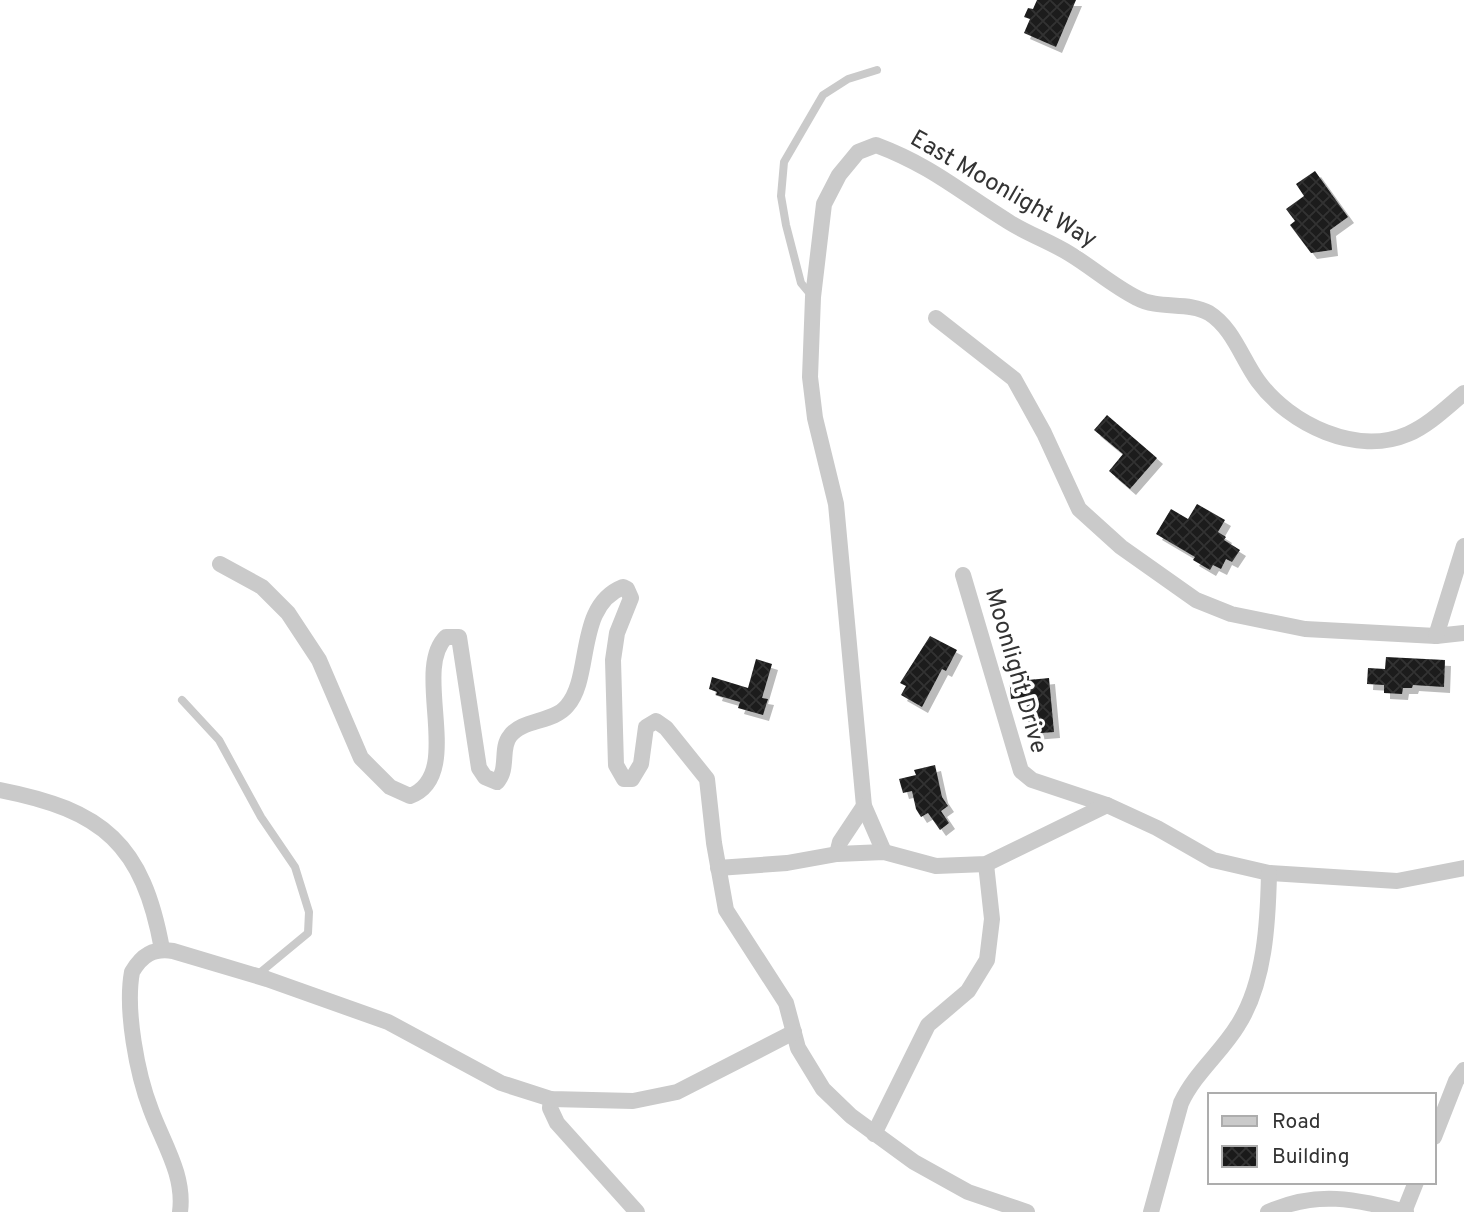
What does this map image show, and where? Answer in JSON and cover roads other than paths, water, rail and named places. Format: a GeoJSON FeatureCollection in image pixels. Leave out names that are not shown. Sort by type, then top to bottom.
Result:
{"type":"FeatureCollection","features":[{"type":"Feature","properties":{"kind":"street","name":"East Moonlight Way"},"geometry":{"type":"LineString","coordinates":[[884,852],[864,806],[836,504],[810,387],[813,297],[824,204],[839,175],[858,152],[876,145],[910,158],[944,176],[1010,223],[1058,247],[1140,300],[1206,312],[1227,330],[1272,398],[1306,423],[1351,439],[1377,442],[1409,434],[1464,393]]}},
{"type":"Feature","properties":{"kind":"street"},"geometry":{"type":"LineString","coordinates":[[936,318],[1014,379],[1044,433],[1079,509],[1105,535],[1196,600],[1231,614],[1305,629],[1436,636],[1464,633]]}},
{"type":"Feature","properties":{"kind":"street"},"geometry":{"type":"LineString","coordinates":[[1436,636],[1464,546]]}},
{"type":"Feature","properties":{"kind":"street"},"geometry":{"type":"LineString","coordinates":[[220,564],[262,587],[288,613],[319,660],[360,758],[390,787],[410,796],[424,789],[435,758],[437,724],[434,683],[440,643],[452,635],[459,637],[480,768],[485,777],[497,782],[503,776],[507,738],[514,731],[555,715],[567,706],[575,693],[589,632],[601,608],[611,592],[623,587],[627,589],[631,598],[617,633],[613,660],[616,765],[624,779],[632,779],[641,764],[646,727],[656,721],[666,728],[707,779],[726,910],[786,1003],[803,1059],[824,1088],[874,1134],[947,1181],[1027,1212]]}},
{"type":"Feature","properties":{"kind":"street","name":"Moonlight Drive"},"geometry":{"type":"LineString","coordinates":[[964,575],[1021,771],[1032,780],[1107,806]]}},
{"type":"Feature","properties":{"kind":"street"},"geometry":{"type":"LineString","coordinates":[[0,790],[45,799],[92,819],[124,847],[154,904],[162,949]]}},
{"type":"Feature","properties":{"kind":"street"},"geometry":{"type":"LineString","coordinates":[[837,854],[840,842],[864,806]]}},
{"type":"Feature","properties":{"kind":"street"},"geometry":{"type":"LineString","coordinates":[[718,867],[787,863],[837,854],[884,852],[936,866],[986,864],[1107,806],[1157,828],[1213,860],[1269,873],[1397,880],[1464,868]]}},
{"type":"Feature","properties":{"kind":"street"},"geometry":{"type":"LineString","coordinates":[[874,1134],[928,1025],[968,991],[987,960],[992,919],[986,864]]}},
{"type":"Feature","properties":{"kind":"street"},"geometry":{"type":"LineString","coordinates":[[1151,1212],[1181,1103],[1188,1089],[1239,1024],[1254,990],[1269,873]]}},
{"type":"Feature","properties":{"kind":"street"},"geometry":{"type":"LineString","coordinates":[[180,1212],[179,1183],[144,1086],[131,1006],[132,972],[145,955],[162,949],[256,976],[388,1022],[501,1083],[551,1099],[633,1101],[677,1092],[794,1032]]}},
{"type":"Feature","properties":{"kind":"street"},"geometry":{"type":"LineString","coordinates":[[1436,1132],[1464,1070]]}},
{"type":"Feature","properties":{"kind":"street"},"geometry":{"type":"LineString","coordinates":[[551,1099],[550,1108],[557,1123],[637,1212]]}},
{"type":"Feature","properties":{"kind":"street"},"geometry":{"type":"LineString","coordinates":[[1268,1212],[1307,1198],[1323,1197],[1405,1212],[1415,1184]]}},
{"type":"Feature","properties":{"kind":"lane"},"geometry":{"type":"LineString","coordinates":[[813,297],[801,283],[789,237],[781,196],[785,162],[794,140],[823,95],[840,83],[877,70]]}},
{"type":"Feature","properties":{"kind":"lane"},"geometry":{"type":"LineString","coordinates":[[182,700],[219,740],[261,817],[295,867],[309,912],[308,933],[256,976]]}}]}
